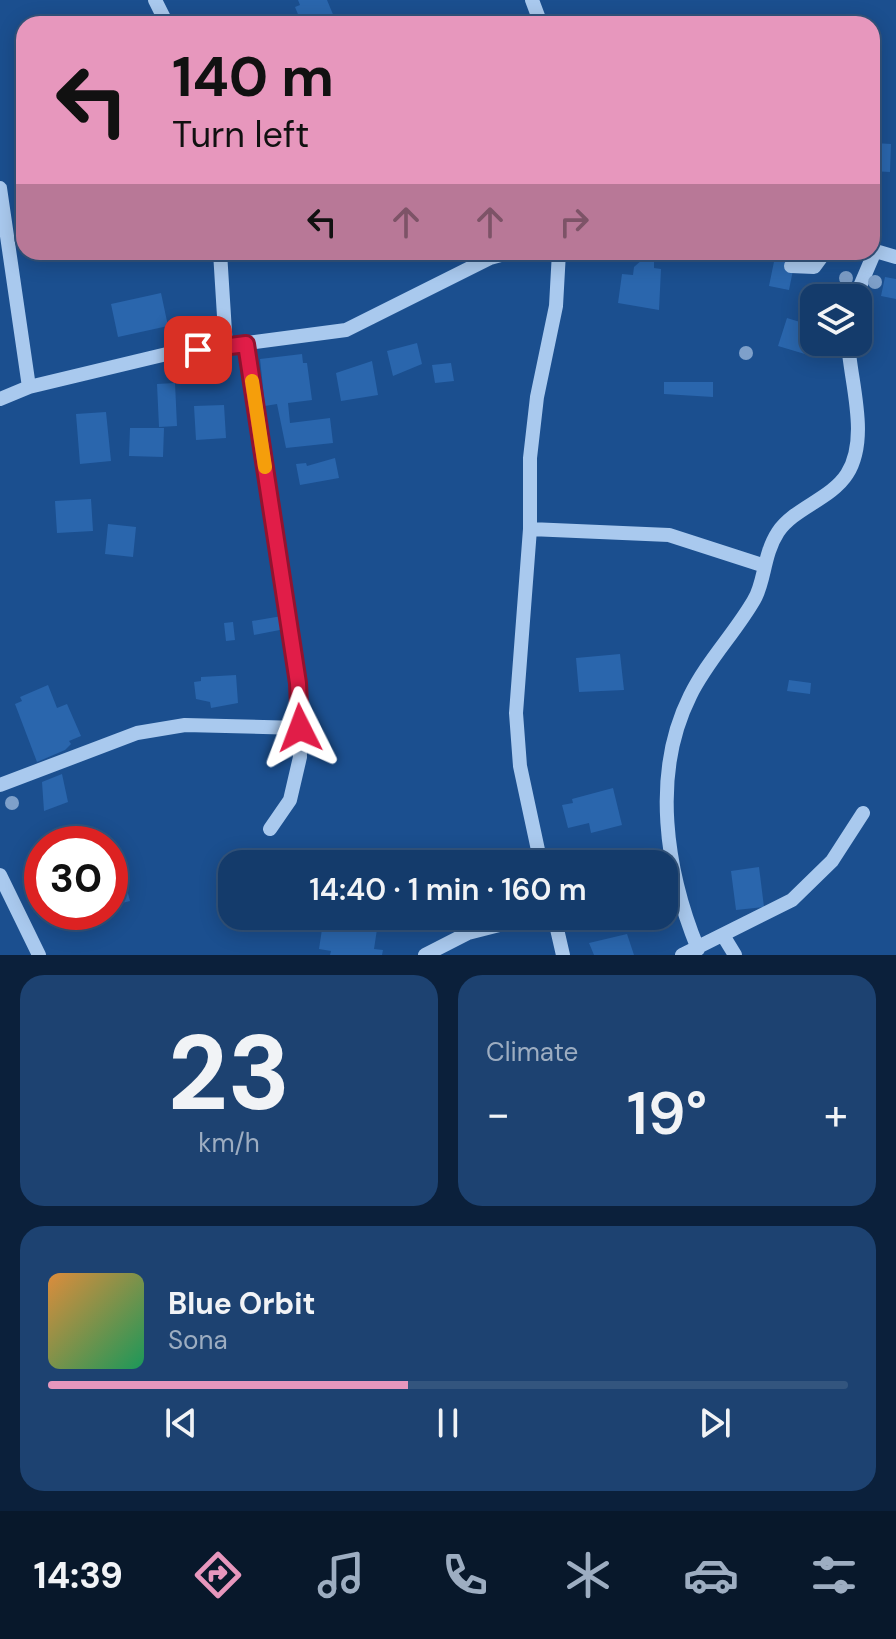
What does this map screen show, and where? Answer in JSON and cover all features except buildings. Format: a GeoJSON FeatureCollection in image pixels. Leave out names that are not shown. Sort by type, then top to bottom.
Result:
{"type":"FeatureCollection","features":[{"type":"Feature","properties":{"kind":"street"},"geometry":{"type":"LineString","coordinates":[[0,188],[29,387]]}},
{"type":"Feature","properties":{"kind":"street"},"geometry":{"type":"LineString","coordinates":[[220,260],[226,348]]}},
{"type":"Feature","properties":{"kind":"street"},"geometry":{"type":"LineString","coordinates":[[0,399],[29,387],[171,353],[346,330],[486,260]]}},
{"type":"Feature","properties":{"kind":"street"},"geometry":{"type":"LineString","coordinates":[[538,850],[520,766],[516,713],[530,529],[532,443],[556,306],[559,260]]}},
{"type":"Feature","properties":{"kind":"street"},"geometry":{"type":"LineString","coordinates":[[791,266],[814,267],[819,260]]}},
{"type":"Feature","properties":{"kind":"street"},"geometry":{"type":"LineString","coordinates":[[861,284],[870,260]]}},
{"type":"Feature","properties":{"kind":"street"},"geometry":{"type":"LineString","coordinates":[[246,344],[298,683],[300,757],[290,800],[270,829]]}},
{"type":"Feature","properties":{"kind":"street"},"geometry":{"type":"LineString","coordinates":[[698,949],[682,910],[667,835],[668,779],[674,738],[690,696],[757,595],[762,565],[779,530],[848,473],[857,440],[849,356]]}},
{"type":"Feature","properties":{"kind":"street"},"geometry":{"type":"LineString","coordinates":[[530,529],[669,535],[762,565]]}},
{"type":"Feature","properties":{"kind":"street"},"geometry":{"type":"LineString","coordinates":[[0,785],[137,733],[185,725],[300,728]]}},
{"type":"Feature","properties":{"kind":"street"},"geometry":{"type":"LineString","coordinates":[[682,955],[724,937],[792,900],[832,861],[863,813]]}},
{"type":"Feature","properties":{"kind":"street"},"geometry":{"type":"LineString","coordinates":[[0,875],[39,955]]}},
{"type":"Feature","properties":{"kind":"street"},"geometry":{"type":"LineString","coordinates":[[425,955],[480,930]]}},
{"type":"Feature","properties":{"kind":"street"},"geometry":{"type":"LineString","coordinates":[[557,930],[563,955]]}},
{"type":"Feature","properties":{"kind":"street"},"geometry":{"type":"LineString","coordinates":[[724,937],[735,955]]}},
{"type":"Feature","properties":{"kind":"slow traffic"},"geometry":{"type":"LineString","coordinates":[[252,381],[265,467]]}},
{"type":"Feature","properties":{"kind":"route"},"geometry":{"type":"LineString","coordinates":[[198,350],[246,344],[298,683],[300,728]]}}]}
